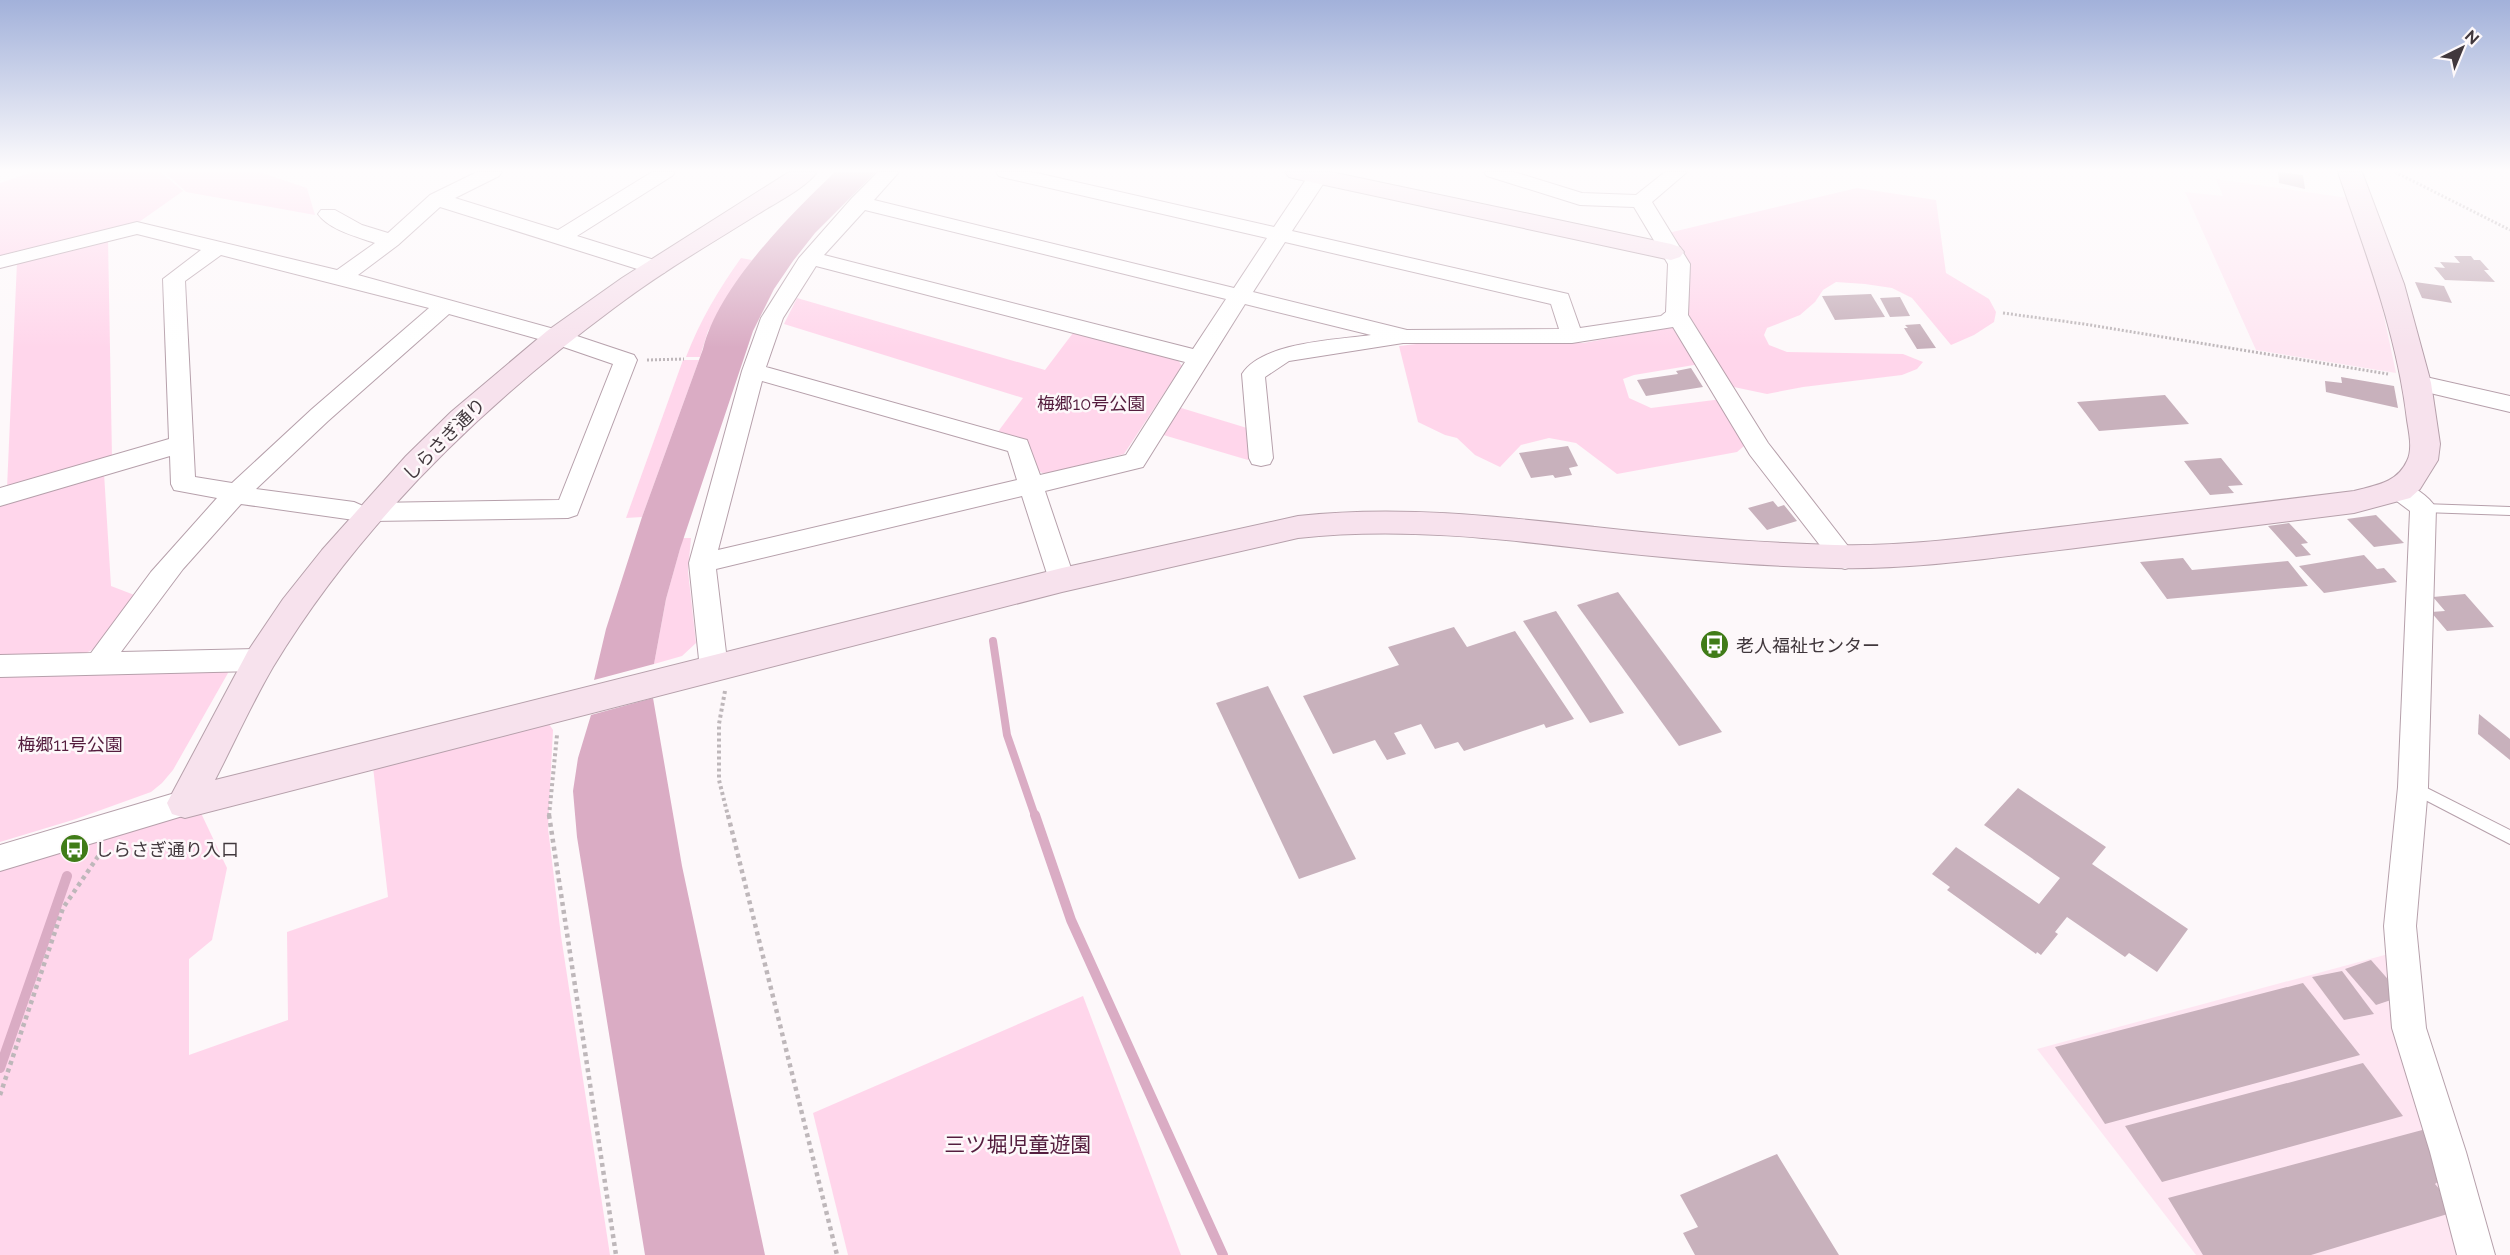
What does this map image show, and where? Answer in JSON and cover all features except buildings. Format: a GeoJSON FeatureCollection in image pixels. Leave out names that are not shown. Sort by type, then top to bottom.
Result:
{"type":"FeatureCollection","features":[{"type":"Feature","properties":{"kind":"street"},"geometry":{"type":"LineString","coordinates":[[0,262],[127,231]]}},
{"type":"Feature","properties":{"kind":"street"},"geometry":{"type":"LineString","coordinates":[[147,231],[446,305],[557,337],[626,360],[568,509],[363,512],[183,484],[174,279],[217,248]]}},
{"type":"Feature","properties":{"kind":"street"},"geometry":{"type":"LineString","coordinates":[[360,231],[391,241]]}},
{"type":"Feature","properties":{"kind":"street"},"geometry":{"type":"LineString","coordinates":[[341,277],[402,231]]}},
{"type":"Feature","properties":{"kind":"street"},"geometry":{"type":"LineString","coordinates":[[541,231],[657,268]]}},
{"type":"Feature","properties":{"kind":"street"},"geometry":{"type":"LineString","coordinates":[[562,237],[572,231]]}},
{"type":"Feature","properties":{"kind":"street","name":"しらさぎ通り"},"geometry":{"type":"LineString","coordinates":[[185,803],[260,660],[363,512],[487,396],[557,337],[608,299],[715,231]]}},
{"type":"Feature","properties":{"kind":"street"},"geometry":{"type":"LineString","coordinates":[[722,666],[702,562],[753,371],[772,318],[810,258],[834,231]]}},
{"type":"Feature","properties":{"kind":"street"},"geometry":{"type":"LineString","coordinates":[[978,231],[1243,294],[1407,337]]}},
{"type":"Feature","properties":{"kind":"street"},"geometry":{"type":"LineString","coordinates":[[1260,231],[1560,298],[1572,336]]}},
{"type":"Feature","properties":{"kind":"street"},"geometry":{"type":"LineString","coordinates":[[702,562],[1134,461],[1198,358],[1243,294],[1281,231]]}},
{"type":"Feature","properties":{"kind":"street"},"geometry":{"type":"LineString","coordinates":[[1574,231],[1671,252]]}},
{"type":"Feature","properties":{"kind":"street"},"geometry":{"type":"LineString","coordinates":[[1658,231],[1679,264],[1677,315],[1759,449],[1845,559]]}},
{"type":"Feature","properties":{"kind":"street"},"geometry":{"type":"LineString","coordinates":[[2371,231],[2391,284],[2417,383],[2425,444],[2422,460],[2409,482],[2413,787],[2400,926],[2409,1028],[2448,1152],[2476,1255]]}},
{"type":"Feature","properties":{"kind":"street"},"geometry":{"type":"LineString","coordinates":[[810,258],[1198,358]]}},
{"type":"Feature","properties":{"kind":"street"},"geometry":{"type":"LineString","coordinates":[[98,664],[139,607],[201,531],[237,494],[446,305]]}},
{"type":"Feature","properties":{"kind":"street"},"geometry":{"type":"LineString","coordinates":[[1261,458],[1253,374],[1283,356],[1407,337],[1572,336],[1667,322],[1677,315]]}},
{"type":"Feature","properties":{"kind":"street"},"geometry":{"type":"LineString","coordinates":[[753,371],[1017,446],[1062,580]]}},
{"type":"Feature","properties":{"kind":"street"},"geometry":{"type":"LineString","coordinates":[[2417,383],[2510,404]]}},
{"type":"Feature","properties":{"kind":"street"},"geometry":{"type":"LineString","coordinates":[[0,497],[181,444]]}},
{"type":"Feature","properties":{"kind":"street"},"geometry":{"type":"LineString","coordinates":[[0,858],[185,803],[722,666],[1062,580],[1298,527],[1372,519],[1450,522],[1670,547],[1845,559],[1916,556],[2342,504],[2411,499]]}},
{"type":"Feature","properties":{"kind":"street"},"geometry":{"type":"LineString","coordinates":[[0,666],[260,660]]}},
{"type":"Feature","properties":{"kind":"lane"},"geometry":{"type":"LineString","coordinates":[[2411,499],[2510,511]]}},
{"type":"Feature","properties":{"kind":"lane"},"geometry":{"type":"LineString","coordinates":[[2413,787],[2510,837]]}},
{"type":"Feature","properties":{"kind":"path"},"geometry":{"type":"LineString","coordinates":[[2003,313],[2084,324],[2398,376],[2417,383]]}},
{"type":"Feature","properties":{"kind":"path"},"geometry":{"type":"LineString","coordinates":[[626,360],[684,359]]}},
{"type":"Feature","properties":{"kind":"path"},"geometry":{"type":"LineString","coordinates":[[722,666],[719,780],[837,1255]]}},
{"type":"Feature","properties":{"kind":"path"},"geometry":{"type":"LineString","coordinates":[[568,706],[549,817],[616,1255]]}},
{"type":"Feature","properties":{"kind":"path"},"geometry":{"type":"LineString","coordinates":[[0,1095],[63,908],[80,880],[125,821]]}},
{"type":"Feature","properties":{"kind":"shaded area"},"geometry":{"type":"Polygon","coordinates":[[[777,231],[817,231],[774,289],[753,331],[680,549],[666,599],[654,664],[594,680],[606,629],[642,517],[711,325],[739,277],[777,231]]]}},
{"type":"Feature","properties":{"kind":"shaded area"},"geometry":{"type":"Polygon","coordinates":[[[2202,231],[2359,231],[2378,288],[2396,373],[2256,350],[2202,231]]]}},
{"type":"Feature","properties":{"kind":"shaded area"},"geometry":{"type":"Polygon","coordinates":[[[653,698],[682,866],[765,1255],[645,1255],[577,837],[573,791],[578,758],[591,715],[653,698]]]}},
{"type":"Feature","properties":{"kind":"shaded area"},"geometry":{"type":"Polygon","coordinates":[[[2392,953],[2465,1255],[2196,1255],[2037,1049],[2392,953]]]}},
{"type":"Feature","properties":{"kind":"green space"},"geometry":{"type":"Polygon","coordinates":[[[0,231],[104,231],[0,256],[0,231]]]}},
{"type":"Feature","properties":{"kind":"green space"},"geometry":{"type":"Polygon","coordinates":[[[1678,231],[1940,231],[1946,273],[1989,299],[1996,312],[1994,322],[1974,335],[1951,345],[1912,298],[1892,288],[1836,282],[1823,290],[1815,302],[1800,315],[1767,328],[1764,335],[1769,345],[1787,352],[1903,354],[1923,362],[1917,369],[1902,375],[1803,387],[1767,394],[1729,386],[1686,320],[1668,233],[1678,231]]]}},
{"type":"Feature","properties":{"kind":"green space"},"geometry":{"type":"Polygon","coordinates":[[[108,239],[112,457],[7,488],[17,262],[108,239]]]}},
{"type":"Feature","properties":{"kind":"green space"},"geometry":{"type":"Polygon","coordinates":[[[741,258],[752,260],[708,331],[700,357],[686,357],[710,306],[741,258]]]}},
{"type":"Feature","properties":{"kind":"green space","name":"梅郷10号公園"},"geometry":{"type":"Polygon","coordinates":[[[797,298],[1045,370],[1073,333],[1178,360],[1182,366],[1124,454],[1045,474],[1035,470],[997,433],[1023,398],[784,324],[797,298]]]}},
{"type":"Feature","properties":{"kind":"green space"},"geometry":{"type":"Polygon","coordinates":[[[1678,326],[1700,364],[1634,375],[1623,379],[1629,398],[1651,408],[1722,399],[1745,438],[1744,446],[1737,452],[1617,474],[1576,443],[1549,438],[1521,445],[1500,467],[1475,455],[1457,438],[1418,422],[1399,346],[1425,343],[1583,343],[1678,326]]]}},
{"type":"Feature","properties":{"kind":"green space"},"geometry":{"type":"Polygon","coordinates":[[[683,360],[699,360],[642,517],[626,518],[683,360]]]}},
{"type":"Feature","properties":{"kind":"green space"},"geometry":{"type":"Polygon","coordinates":[[[1178,407],[1247,428],[1250,456],[1248,460],[1160,434],[1178,407]]]}},
{"type":"Feature","properties":{"kind":"green space"},"geometry":{"type":"Polygon","coordinates":[[[104,473],[111,586],[137,596],[98,647],[86,653],[0,656],[0,503],[104,473]]]}},
{"type":"Feature","properties":{"kind":"green space"},"geometry":{"type":"Polygon","coordinates":[[[683,538],[691,538],[688,571],[696,643],[682,656],[654,664],[666,599],[683,538]]]}},
{"type":"Feature","properties":{"kind":"green space","name":"梅郷11号公園"},"geometry":{"type":"Polygon","coordinates":[[[226,670],[228,673],[173,770],[151,792],[76,819],[0,842],[0,675],[226,670]]]}},
{"type":"Feature","properties":{"kind":"green space"},"geometry":{"type":"Polygon","coordinates":[[[549,724],[553,730],[548,828],[561,936],[610,1255],[0,1255],[0,871],[200,811],[227,868],[212,940],[189,959],[189,1055],[288,1020],[287,932],[388,897],[373,767],[549,724]]]}},
{"type":"Feature","properties":{"kind":"green space","name":"三ツ堀児童遊園"},"geometry":{"type":"Polygon","coordinates":[[[1083,996],[1181,1255],[848,1255],[813,1113],[1083,996]]]}},
{"type":"Feature","properties":{"kind":"waterway"},"geometry":{"type":"LineString","coordinates":[[993,641],[1007,735],[1035,816]]}},
{"type":"Feature","properties":{"kind":"waterway"},"geometry":{"type":"LineString","coordinates":[[1035,815],[1071,920],[1223,1255]]}},
{"type":"Feature","properties":{"kind":"waterway"},"geometry":{"type":"LineString","coordinates":[[0,1068],[67,876]]}},
{"type":"Feature","properties":{"kind":"place","name":"老人福祉センター"},"geometry":{"type":"Point","coordinates":[1715,645]}},
{"type":"Feature","properties":{"kind":"place","name":"しらさぎ通り入口"},"geometry":{"type":"Point","coordinates":[74,849]}}]}
